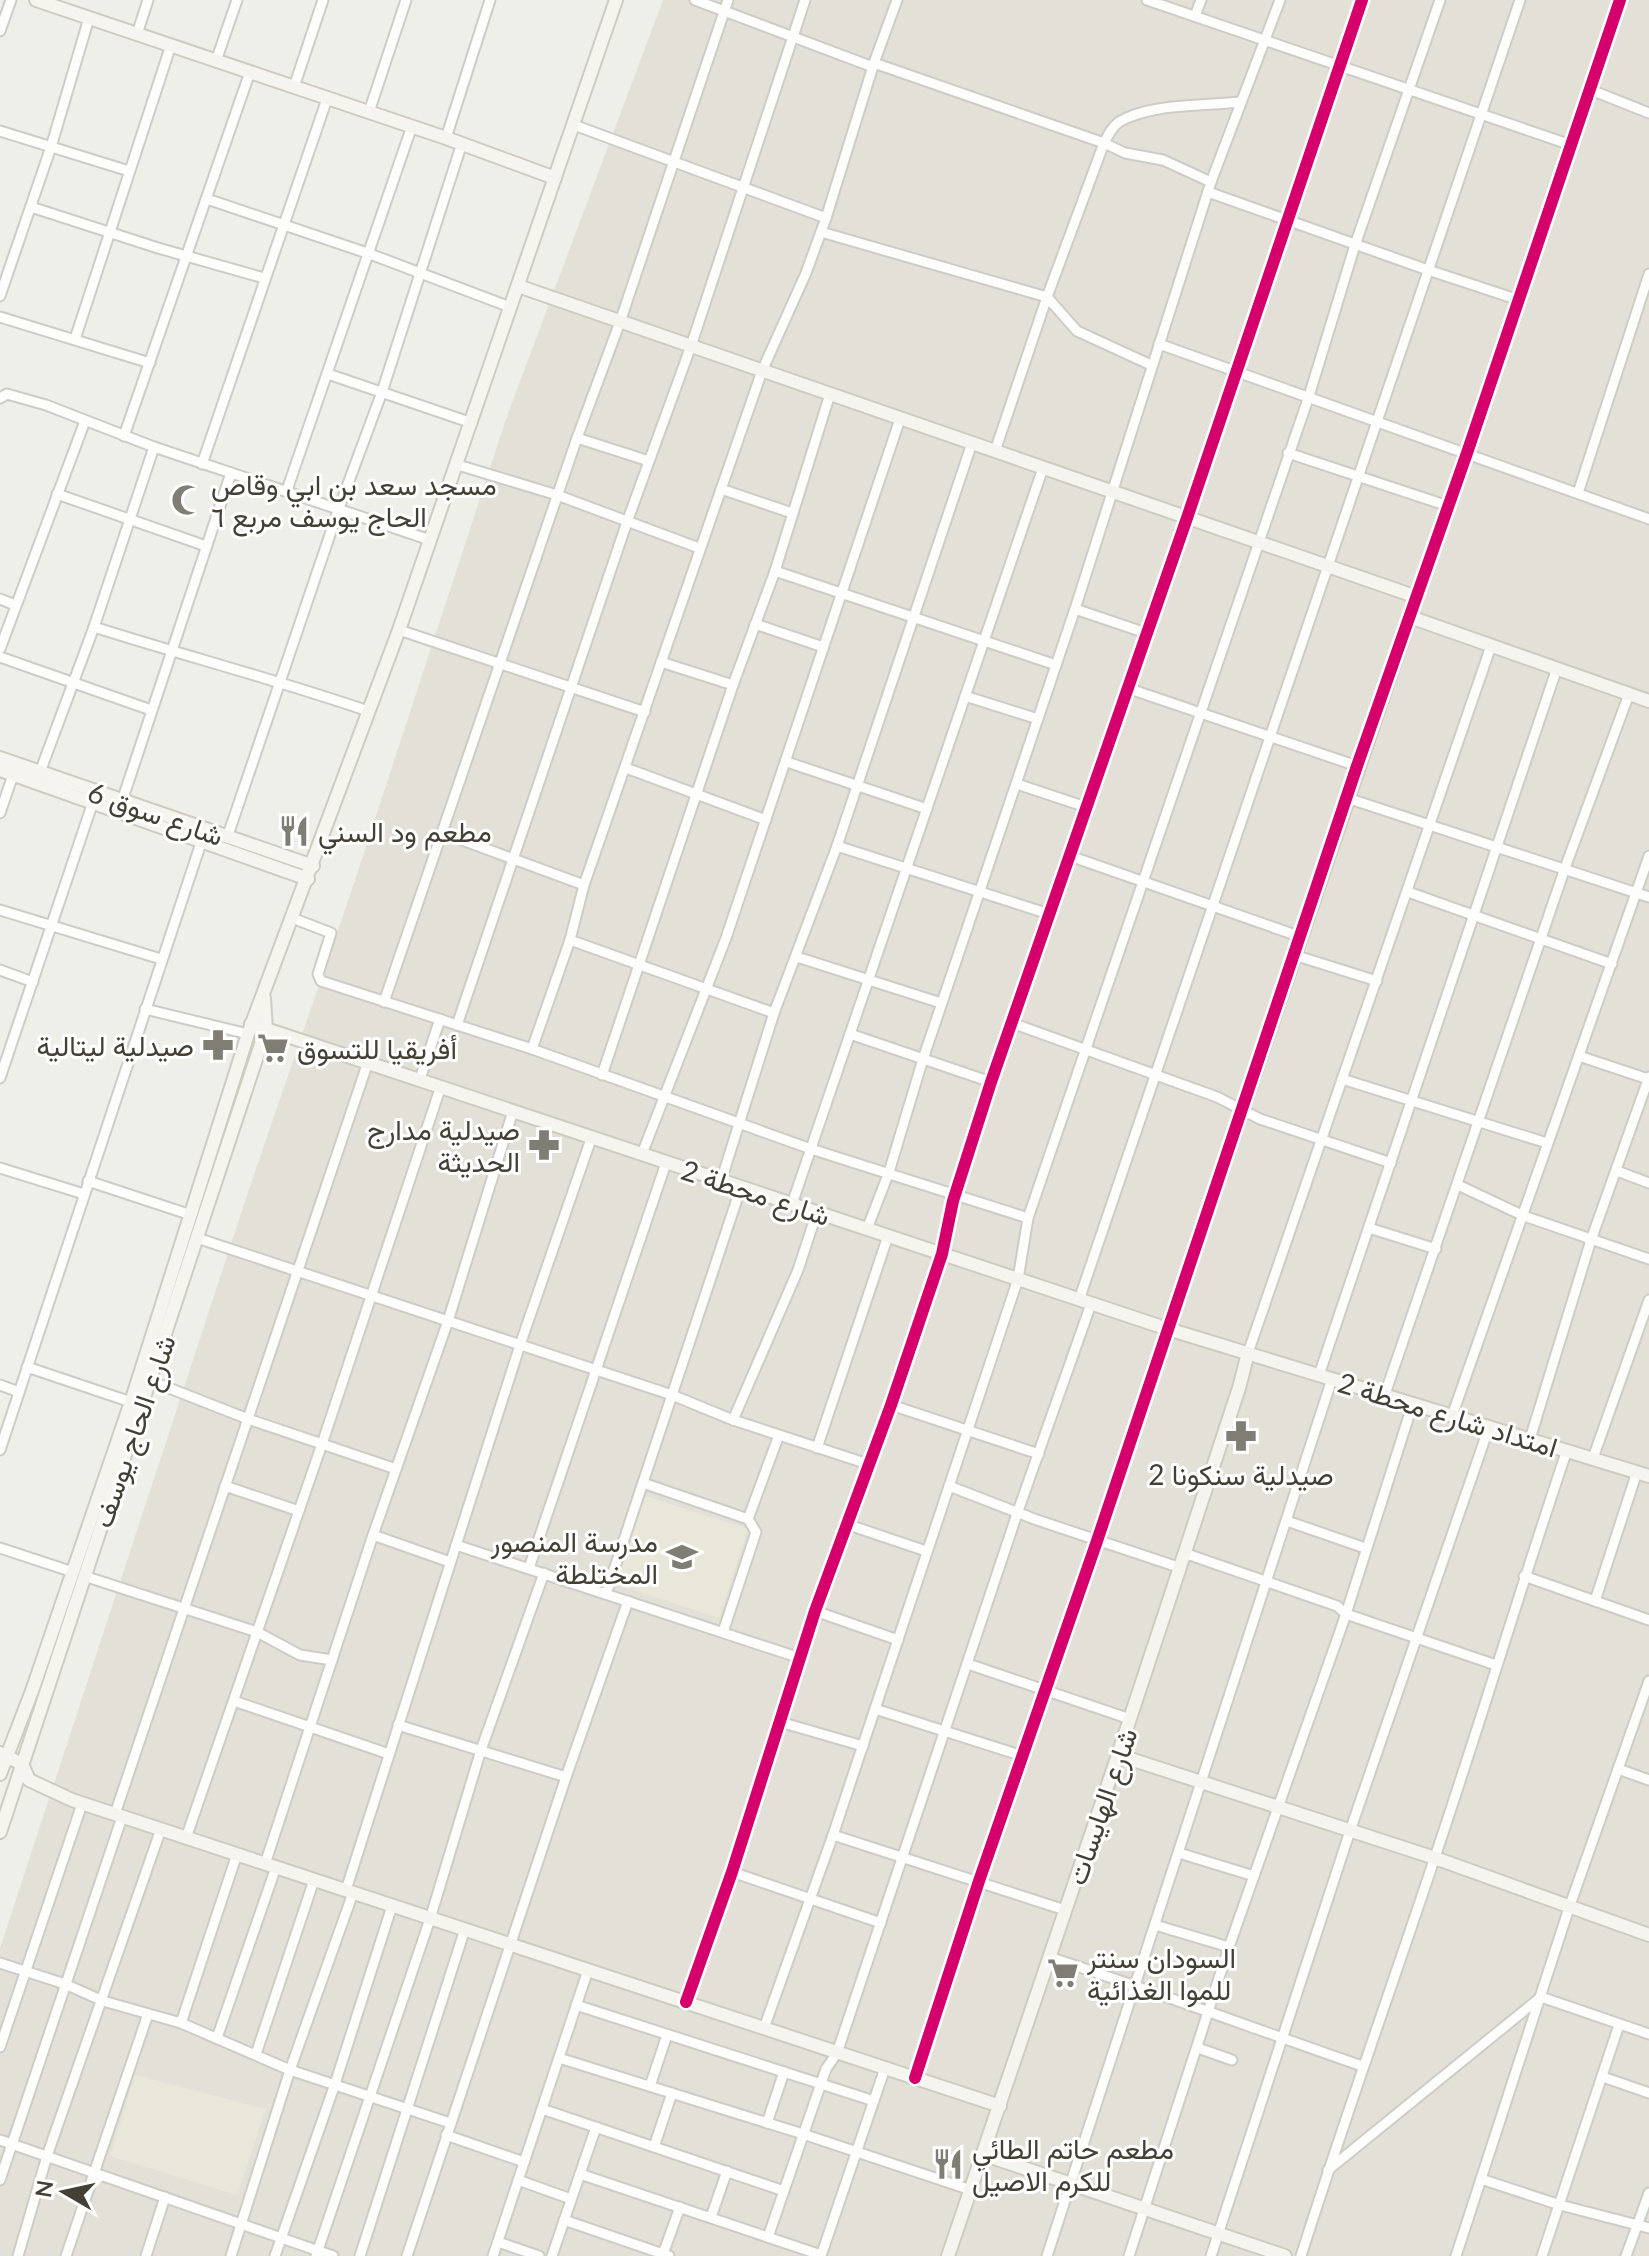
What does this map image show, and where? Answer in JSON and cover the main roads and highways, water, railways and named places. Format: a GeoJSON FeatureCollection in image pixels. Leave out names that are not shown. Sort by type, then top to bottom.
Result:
{"type":"FeatureCollection","features":[{"type":"Feature","properties":{"kind":"place","name":"مسجد سعد بن ابي وقاص الحاج يوسف مربع ٦"},"geometry":{"type":"Point","coordinates":[187,500]}},
{"type":"Feature","properties":{"kind":"place","name":"مطعم ود السني"},"geometry":{"type":"Point","coordinates":[294,831]}},
{"type":"Feature","properties":{"kind":"place","name":"صيدلية ليتالية"},"geometry":{"type":"Point","coordinates":[218,1045]}},
{"type":"Feature","properties":{"kind":"place","name":"أفريقيا للتسوق"},"geometry":{"type":"Point","coordinates":[273,1048]}},
{"type":"Feature","properties":{"kind":"place","name":"صيدلية مدارج الحديثة"},"geometry":{"type":"Point","coordinates":[544,1145]}},
{"type":"Feature","properties":{"kind":"place","name":"صيدلية سنكونا 2"},"geometry":{"type":"Point","coordinates":[1241,1436]}},
{"type":"Feature","properties":{"kind":"place","name":"مدرسة المنصور المختلطة"},"geometry":{"type":"Point","coordinates":[682,1557]}},
{"type":"Feature","properties":{"kind":"place","name":"السودان سنتر للموا الغذائية"},"geometry":{"type":"Point","coordinates":[1063,1973]}},
{"type":"Feature","properties":{"kind":"place","name":"مطعم حاتم الطائي للكرم الاصيل"},"geometry":{"type":"Point","coordinates":[948,2164]}}]}
